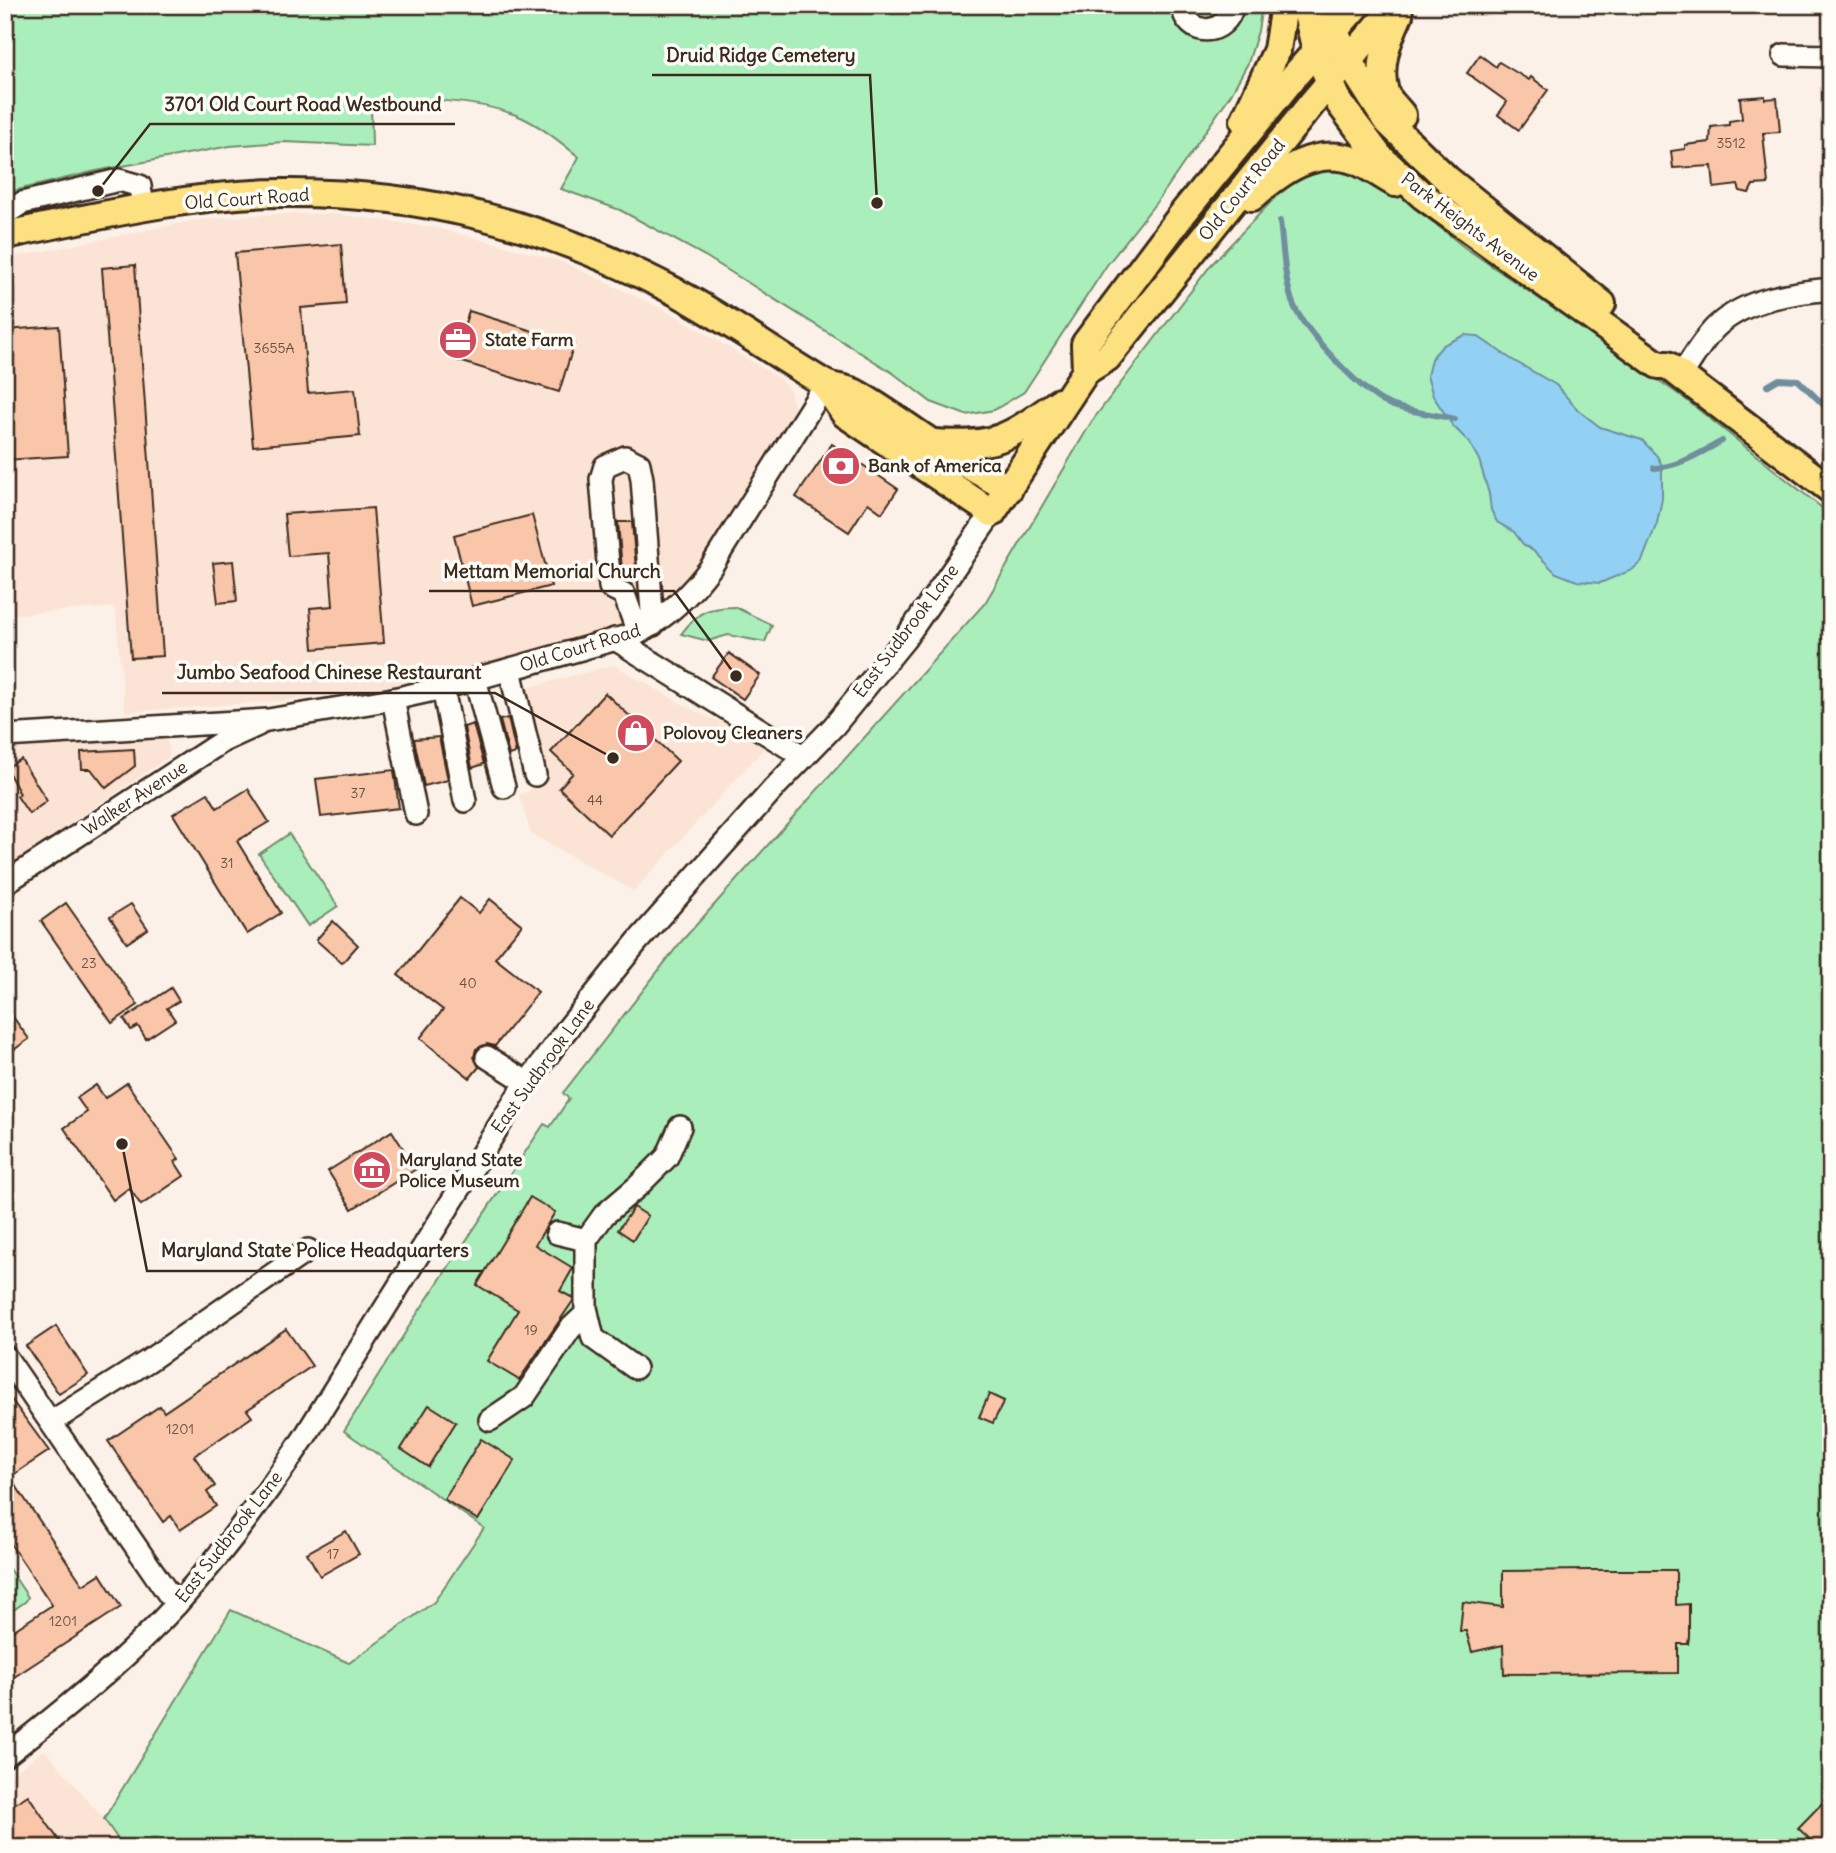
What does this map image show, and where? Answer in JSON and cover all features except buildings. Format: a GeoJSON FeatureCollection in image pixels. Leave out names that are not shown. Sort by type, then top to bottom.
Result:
{"type":"FeatureCollection","features":[{"type":"Feature","properties":{"kind":"main road"},"geometry":{"type":"LineString","coordinates":[[1222,165],[1277,50],[1284,5]]}},
{"type":"Feature","properties":{"kind":"main road","name":"Park Heights Avenue"},"geometry":{"type":"LineString","coordinates":[[1305,5],[1316,51],[1340,104],[1379,156],[1423,196],[1658,365],[1674,370],[1831,490]]}},
{"type":"Feature","properties":{"kind":"main road","name":"Park Heights Avenue"},"geometry":{"type":"LineString","coordinates":[[1327,5],[1335,32],[1349,62],[1386,120],[1430,163],[1508,230],[1666,353],[1674,370]]}},
{"type":"Feature","properties":{"kind":"main road","name":"Old Court Road"},"geometry":{"type":"LineString","coordinates":[[1079,382],[1085,344],[1222,165],[1357,5]]}},
{"type":"Feature","properties":{"kind":"main road","name":"Old Court Road"},"geometry":{"type":"LineString","coordinates":[[825,385],[845,414],[992,513],[1079,382],[1107,358],[1396,5]]}},
{"type":"Feature","properties":{"kind":"main road"},"geometry":{"type":"LineString","coordinates":[[1404,5],[1387,40],[1382,58],[1385,93],[1430,151],[1430,163]]}},
{"type":"Feature","properties":{"kind":"main road"},"geometry":{"type":"LineString","coordinates":[[1212,227],[1217,227],[1277,174],[1300,162],[1317,158],[1336,157],[1356,162],[1423,196]]}},
{"type":"Feature","properties":{"kind":"main road","name":"Old Court Road"},"geometry":{"type":"LineString","coordinates":[[6,226],[222,197],[283,193],[376,197],[436,205],[498,219],[592,251],[676,292],[825,385],[854,392],[1009,489]]}},
{"type":"Feature","properties":{"kind":"main road"},"geometry":{"type":"LineString","coordinates":[[932,443],[976,444],[999,440],[1018,431],[1079,382]]}},
{"type":"Feature","properties":{"kind":"street"},"geometry":{"type":"LineString","coordinates":[[1182,5],[1189,23],[1199,29],[1211,30],[1222,26],[1230,18],[1233,5]]}},
{"type":"Feature","properties":{"kind":"street"},"geometry":{"type":"LineString","coordinates":[[1784,55],[1831,56]]}},
{"type":"Feature","properties":{"kind":"street"},"geometry":{"type":"LineString","coordinates":[[1674,370],[1715,328],[1735,312],[1779,296],[1831,289]]}},
{"type":"Feature","properties":{"kind":"street","name":"Old Court Road"},"geometry":{"type":"LineString","coordinates":[[5,736],[268,720],[443,688],[645,629],[693,591],[711,567],[825,385]]}},
{"type":"Feature","properties":{"kind":"street"},"geometry":{"type":"LineString","coordinates":[[625,457],[639,464],[642,479],[645,629],[624,594],[610,587],[601,479],[605,466],[625,457]]}},
{"type":"Feature","properties":{"kind":"street","name":"East Sudbrook Lane"},"geometry":{"type":"LineString","coordinates":[[5,1756],[56,1715],[176,1605],[219,1556],[268,1492],[528,1083],[564,1033],[637,942],[834,726],[905,639],[992,513]]}},
{"type":"Feature","properties":{"kind":"street"},"geometry":{"type":"LineString","coordinates":[[615,639],[804,757]]}},
{"type":"Feature","properties":{"kind":"street"},"geometry":{"type":"LineString","coordinates":[[510,670],[535,775]]}},
{"type":"Feature","properties":{"kind":"street"},"geometry":{"type":"LineString","coordinates":[[475,679],[503,787]]}},
{"type":"Feature","properties":{"kind":"street"},"geometry":{"type":"LineString","coordinates":[[443,688],[465,802]]}},
{"type":"Feature","properties":{"kind":"street"},"geometry":{"type":"LineString","coordinates":[[393,699],[416,814]]}},
{"type":"Feature","properties":{"kind":"street","name":"Walker Avenue"},"geometry":{"type":"LineString","coordinates":[[5,883],[223,741],[268,720]]}},
{"type":"Feature","properties":{"kind":"street"},"geometry":{"type":"LineString","coordinates":[[487,1057],[528,1083]]}},
{"type":"Feature","properties":{"kind":"street"},"geometry":{"type":"LineString","coordinates":[[635,1368],[593,1338],[587,1313],[586,1240],[604,1215],[667,1157],[680,1127]]}},
{"type":"Feature","properties":{"kind":"street"},"geometry":{"type":"LineString","coordinates":[[557,1233],[586,1240]]}},
{"type":"Feature","properties":{"kind":"street"},"geometry":{"type":"LineString","coordinates":[[51,1422],[148,1361],[308,1250]]}},
{"type":"Feature","properties":{"kind":"street"},"geometry":{"type":"LineString","coordinates":[[490,1420],[524,1397],[570,1329],[587,1313]]}},
{"type":"Feature","properties":{"kind":"street"},"geometry":{"type":"LineString","coordinates":[[5,1356],[176,1605]]}},
{"type":"Feature","properties":{"kind":"shaded area"},"geometry":{"type":"Polygon","coordinates":[[[270,214],[335,214],[437,228],[561,261],[679,317],[780,379],[790,391],[794,405],[793,416],[693,573],[667,599],[642,617],[615,629],[497,663],[420,681],[293,700],[125,712],[115,607],[5,615],[5,259],[196,220],[270,214]]]}},
{"type":"Feature","properties":{"kind":"shaded area"},"geometry":{"type":"Polygon","coordinates":[[[614,665],[698,713],[770,742],[634,891],[531,834],[519,795],[540,786],[522,689],[614,665]]]}},
{"type":"Feature","properties":{"kind":"shaded area"},"geometry":{"type":"Polygon","coordinates":[[[149,735],[167,741],[169,757],[5,868],[5,748],[149,735]]]}},
{"type":"Feature","properties":{"kind":"shaded area"},"geometry":{"type":"Polygon","coordinates":[[[45,1750],[104,1819],[124,1848],[5,1848],[5,1779],[45,1750]]]}},
{"type":"Feature","properties":{"kind":"green space"},"geometry":{"type":"Polygon","coordinates":[[[5,5],[1262,5],[1258,31],[1248,63],[1231,94],[1162,195],[1107,265],[1024,392],[994,410],[966,415],[931,402],[893,373],[705,256],[620,210],[561,189],[579,157],[533,123],[499,109],[444,101],[371,101],[372,146],[284,142],[230,146],[96,171],[5,193],[5,5]]]}},
{"type":"Feature","properties":{"kind":"green space"},"geometry":{"type":"Polygon","coordinates":[[[1334,165],[1387,185],[1464,247],[1684,398],[1831,515],[1831,1848],[124,1848],[104,1819],[231,1610],[349,1663],[434,1602],[484,1528],[344,1431],[413,1320],[544,1124],[550,1127],[569,1099],[563,1093],[680,943],[985,603],[1092,421],[1211,265],[1286,186],[1311,171],[1334,165]]]}},
{"type":"Feature","properties":{"kind":"green space"},"geometry":{"type":"Polygon","coordinates":[[[735,607],[772,625],[765,642],[728,635],[708,641],[681,634],[704,612],[735,607]]]}},
{"type":"Feature","properties":{"kind":"green space"},"geometry":{"type":"Polygon","coordinates":[[[289,834],[338,906],[308,926],[259,854],[289,834]]]}},
{"type":"Feature","properties":{"kind":"green space"},"geometry":{"type":"Polygon","coordinates":[[[5,1563],[28,1597],[5,1616],[5,1563]]]}},
{"type":"Feature","properties":{"kind":"water"},"geometry":{"type":"Polygon","coordinates":[[[1465,335],[1477,336],[1556,385],[1578,410],[1600,427],[1642,440],[1657,456],[1662,465],[1662,499],[1657,523],[1642,561],[1632,570],[1600,583],[1577,581],[1556,573],[1523,544],[1514,532],[1497,522],[1491,510],[1479,460],[1469,442],[1453,426],[1433,396],[1427,376],[1431,359],[1443,345],[1465,335]]]}},
{"type":"Feature","properties":{"kind":"waterway"},"geometry":{"type":"LineString","coordinates":[[1280,221],[1285,272],[1292,301],[1306,326],[1331,356],[1382,401],[1408,410],[1455,419]]}},
{"type":"Feature","properties":{"kind":"waterway"},"geometry":{"type":"LineString","coordinates":[[1767,386],[1779,379],[1798,380],[1831,412]]}},
{"type":"Feature","properties":{"kind":"waterway"},"geometry":{"type":"LineString","coordinates":[[1654,468],[1681,462],[1722,441]]}},
{"type":"Feature","properties":{"kind":"place","name":"3701 Old Court Road Westbound"},"geometry":{"type":"Point","coordinates":[98,191]}},
{"type":"Feature","properties":{"kind":"place","name":"Druid Ridge Cemetery"},"geometry":{"type":"Point","coordinates":[877,203]}},
{"type":"Feature","properties":{"kind":"place","name":"State Farm"},"geometry":{"type":"Point","coordinates":[458,340]}},
{"type":"Feature","properties":{"kind":"place","name":"Bank of America"},"geometry":{"type":"Point","coordinates":[841,466]}},
{"type":"Feature","properties":{"kind":"place","name":"Mettam Memorial Church"},"geometry":{"type":"Point","coordinates":[736,676]}},
{"type":"Feature","properties":{"kind":"place","name":"Polovoy Cleaners"},"geometry":{"type":"Point","coordinates":[636,733]}},
{"type":"Feature","properties":{"kind":"place","name":"Jumbo Seafood Chinese Restaurant"},"geometry":{"type":"Point","coordinates":[613,758]}},
{"type":"Feature","properties":{"kind":"place","name":"Maryland State Police Headquarters"},"geometry":{"type":"Point","coordinates":[122,1144]}},
{"type":"Feature","properties":{"kind":"place","name":"Maryland State Police Museum"},"geometry":{"type":"Point","coordinates":[372,1170]}}]}
